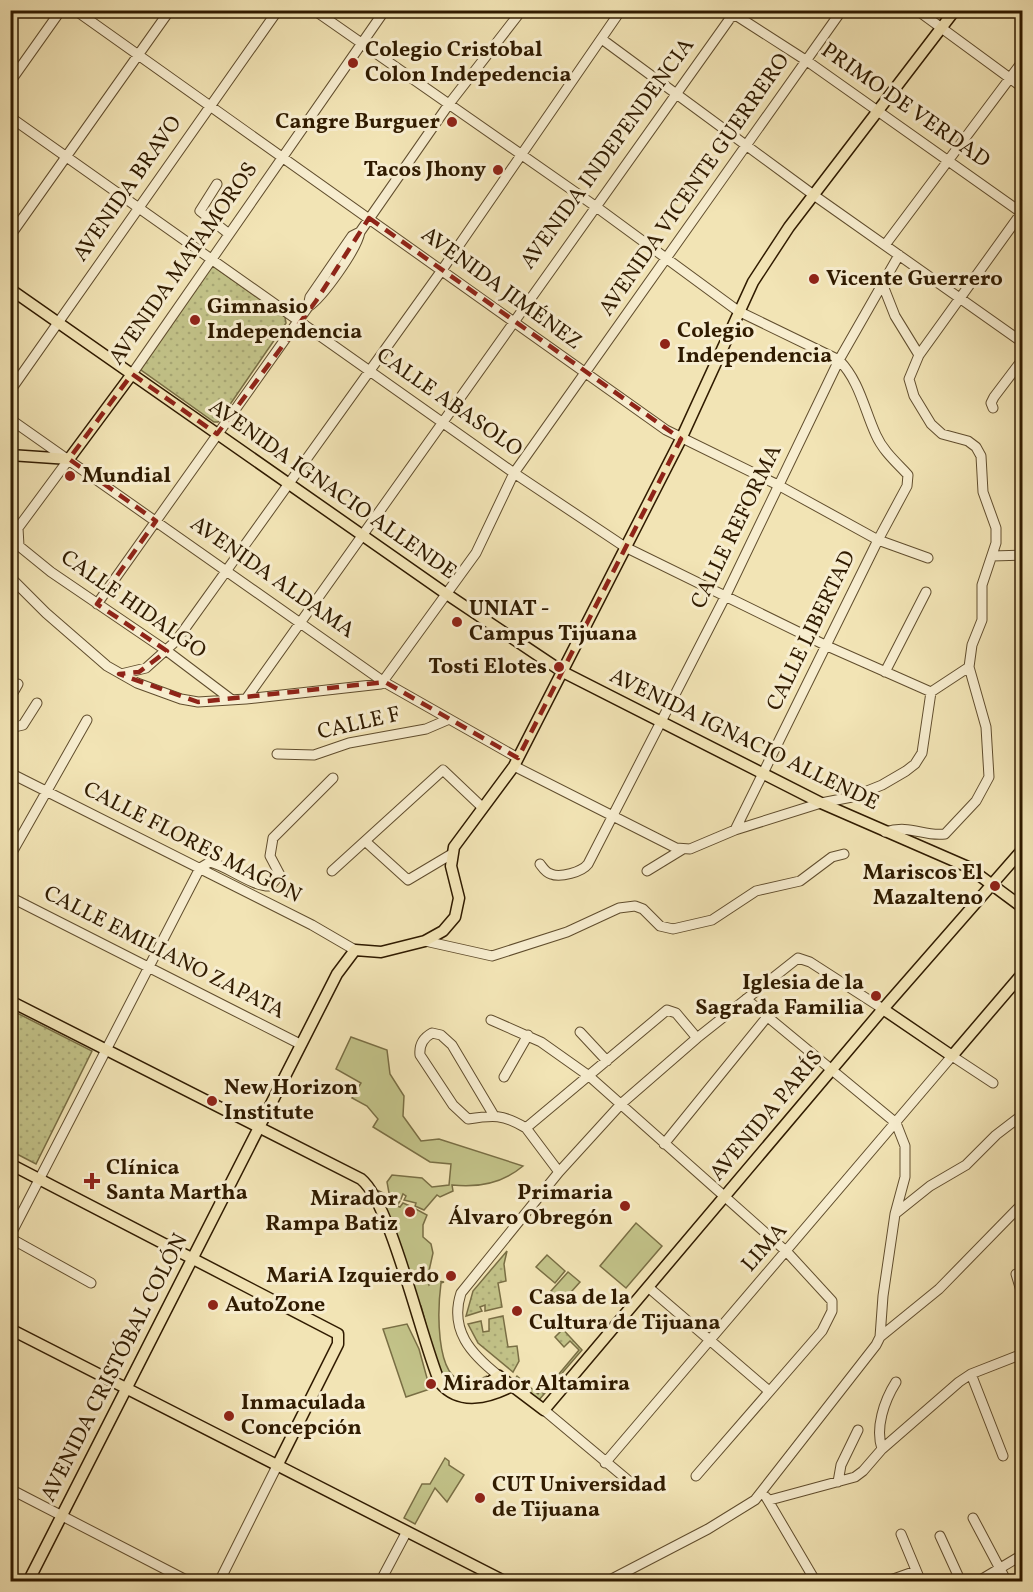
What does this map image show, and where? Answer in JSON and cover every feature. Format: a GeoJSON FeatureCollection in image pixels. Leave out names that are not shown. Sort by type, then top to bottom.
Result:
{"type":"FeatureCollection","features":[{"type":"Feature","properties":{"kind":"main road"},"geometry":{"type":"LineString","coordinates":[[356,950],[381,952],[425,941],[450,924],[459,907],[450,855],[516,762],[681,439],[738,310],[762,266],[789,227],[880,112],[955,10]]}},
{"type":"Feature","properties":{"kind":"main road","name":"AVENIDA IGNACIO ALLENDE"},"geometry":{"type":"LineString","coordinates":[[10,289],[289,485],[563,672],[821,803],[968,867],[1023,907]]}},
{"type":"Feature","properties":{"kind":"main road","name":"AVENIDA MATAMOROS"},"geometry":{"type":"LineString","coordinates":[[69,459],[132,374]]}},
{"type":"Feature","properties":{"kind":"main road"},"geometry":{"type":"LineString","coordinates":[[10,455],[69,459]]}},
{"type":"Feature","properties":{"kind":"main road","name":"AVENIDA PARÍS"},"geometry":{"type":"LineString","coordinates":[[544,1410],[883,1010],[1023,850]]}},
{"type":"Feature","properties":{"kind":"main road","name":"AVENIDA CRISTÓBAL COLÓN"},"geometry":{"type":"LineString","coordinates":[[28,1581],[61,1513],[194,1259],[300,1044],[337,974],[356,950]]}},
{"type":"Feature","properties":{"kind":"main road"},"geometry":{"type":"LineString","coordinates":[[883,1010],[952,1056],[1023,974]]}},
{"type":"Feature","properties":{"kind":"main road"},"geometry":{"type":"LineString","coordinates":[[10,1001],[368,1185],[386,1220],[440,1383],[450,1393],[485,1398],[512,1386]]}},
{"type":"Feature","properties":{"kind":"main road"},"geometry":{"type":"LineString","coordinates":[[10,1164],[334,1330],[339,1338],[277,1466]]}},
{"type":"Feature","properties":{"kind":"main road"},"geometry":{"type":"LineString","coordinates":[[10,1329],[406,1533],[506,1581]]}},
{"type":"Feature","properties":{"kind":"main road"},"geometry":{"type":"LineString","coordinates":[[468,1397],[499,1376],[544,1410]]}},
{"type":"Feature","properties":{"kind":"street"},"geometry":{"type":"LineString","coordinates":[[10,82],[61,10]]}},
{"type":"Feature","properties":{"kind":"street","name":"AVENIDA JIMÉNEZ"},"geometry":{"type":"LineString","coordinates":[[75,10],[681,439],[778,485],[878,540],[928,558]]}},
{"type":"Feature","properties":{"kind":"street"},"geometry":{"type":"LineString","coordinates":[[10,236],[170,10]]}},
{"type":"Feature","properties":{"kind":"street","name":"AVENIDA BRAVO"},"geometry":{"type":"LineString","coordinates":[[10,391],[278,10]]}},
{"type":"Feature","properties":{"kind":"street"},"geometry":{"type":"LineString","coordinates":[[315,10],[595,206],[738,310],[839,360]]}},
{"type":"Feature","properties":{"kind":"street","name":"AVENIDA MATAMOROS"},"geometry":{"type":"LineString","coordinates":[[132,374],[386,10]]}},
{"type":"Feature","properties":{"kind":"street"},"geometry":{"type":"LineString","coordinates":[[486,54],[488,47],[515,10]]}},
{"type":"Feature","properties":{"kind":"street"},"geometry":{"type":"LineString","coordinates":[[97,604],[308,307],[322,294],[358,240],[369,218],[449,104],[522,10]]}},
{"type":"Feature","properties":{"kind":"street"},"geometry":{"type":"LineString","coordinates":[[119,674],[139,672],[167,651],[442,270],[603,40],[621,10]]}},
{"type":"Feature","properties":{"kind":"street","name":"AVENIDA VICENTE GUERRERO"},"geometry":{"type":"LineString","coordinates":[[384,682],[486,537],[514,473],[668,259],[842,10]]}},
{"type":"Feature","properties":{"kind":"street"},"geometry":{"type":"LineString","coordinates":[[917,10],[1023,87]]}},
{"type":"Feature","properties":{"kind":"street","name":"PRIMO DE VERDAD"},"geometry":{"type":"LineString","coordinates":[[738,14],[1022,212]]}},
{"type":"Feature","properties":{"kind":"street","name":"AVENIDA INDEPENDENCIA"},"geometry":{"type":"LineString","coordinates":[[246,699],[675,93],[738,14]]}},
{"type":"Feature","properties":{"kind":"street"},"geometry":{"type":"LineString","coordinates":[[603,40],[815,196],[1023,342]]}},
{"type":"Feature","properties":{"kind":"street"},"geometry":{"type":"LineString","coordinates":[[885,245],[1023,63]]}},
{"type":"Feature","properties":{"kind":"street","name":"CALLE ABASOLO"},"geometry":{"type":"LineString","coordinates":[[10,117],[514,473],[625,548],[827,646],[931,692]]}},
{"type":"Feature","properties":{"kind":"street"},"geometry":{"type":"LineString","coordinates":[[217,184],[200,211],[229,234]]}},
{"type":"Feature","properties":{"kind":"street"},"geometry":{"type":"LineString","coordinates":[[885,832],[905,828],[938,835],[945,834],[976,801],[989,777],[986,727],[969,667],[972,645],[982,620],[982,585],[996,543],[996,528],[983,492],[981,456],[968,441],[942,434],[931,424],[909,379],[918,355],[1022,212]]}},
{"type":"Feature","properties":{"kind":"street","name":"CALLE REFORMA"},"geometry":{"type":"LineString","coordinates":[[540,864],[548,873],[555,875],[585,869],[614,817],[726,597],[839,360],[898,255]]}},
{"type":"Feature","properties":{"kind":"street"},"geometry":{"type":"LineString","coordinates":[[882,283],[895,316],[918,355]]}},
{"type":"Feature","properties":{"kind":"street","name":"CALLE LIBERTAD"},"geometry":{"type":"LineString","coordinates":[[735,830],[878,540],[910,481],[908,475],[885,450],[876,435],[865,400],[848,370],[839,360]]}},
{"type":"Feature","properties":{"kind":"street"},"geometry":{"type":"LineString","coordinates":[[993,408],[991,403],[994,397],[1023,360]]}},
{"type":"Feature","properties":{"kind":"street","name":"AVENIDA ALDAMA"},"geometry":{"type":"LineString","coordinates":[[10,419],[302,621],[384,682],[516,762],[614,817],[683,849]]}},
{"type":"Feature","properties":{"kind":"street","name":"AVENIDA MATAMOROS"},"geometry":{"type":"LineString","coordinates":[[16,539],[18,528],[69,459]]}},
{"type":"Feature","properties":{"kind":"street","name":"CALLE HIDALGO"},"geometry":{"type":"LineString","coordinates":[[16,539],[24,553],[167,651],[232,700]]}},
{"type":"Feature","properties":{"kind":"street"},"geometry":{"type":"LineString","coordinates":[[992,556],[1023,555]]}},
{"type":"Feature","properties":{"kind":"street"},"geometry":{"type":"LineString","coordinates":[[10,577],[58,624],[119,674],[188,701],[246,699],[377,686],[384,682]]}},
{"type":"Feature","properties":{"kind":"street"},"geometry":{"type":"LineString","coordinates":[[885,672],[926,592]]}},
{"type":"Feature","properties":{"kind":"street"},"geometry":{"type":"LineString","coordinates":[[647,871],[683,849],[735,830],[868,791],[915,764],[922,753],[931,692],[969,667]]}},
{"type":"Feature","properties":{"kind":"street"},"geometry":{"type":"LineString","coordinates":[[10,698],[18,684]]}},
{"type":"Feature","properties":{"kind":"street"},"geometry":{"type":"LineString","coordinates":[[10,728],[24,725],[37,703]]}},
{"type":"Feature","properties":{"kind":"street"},"geometry":{"type":"LineString","coordinates":[[10,856],[87,720]]}},
{"type":"Feature","properties":{"kind":"street","name":"CALLE F"},"geometry":{"type":"LineString","coordinates":[[277,754],[314,755],[349,743],[426,729],[447,720]]}},
{"type":"Feature","properties":{"kind":"street"},"geometry":{"type":"LineString","coordinates":[[332,871],[443,770],[483,808]]}},
{"type":"Feature","properties":{"kind":"street","name":"CALLE FLORES MAGÓN"},"geometry":{"type":"LineString","coordinates":[[10,773],[200,868],[356,950]]}},
{"type":"Feature","properties":{"kind":"street"},"geometry":{"type":"LineString","coordinates":[[92,1283],[10,1237],[200,868],[210,862],[229,867],[257,884],[270,886],[280,875],[270,856],[273,838],[333,778]]}},
{"type":"Feature","properties":{"kind":"street"},"geometry":{"type":"LineString","coordinates":[[365,841],[408,880],[450,855]]}},
{"type":"Feature","properties":{"kind":"street"},"geometry":{"type":"LineString","coordinates":[[425,941],[492,956],[567,932],[619,908],[635,906],[644,909],[660,926],[673,929],[712,920],[756,891],[800,881],[832,857],[844,854]]}},
{"type":"Feature","properties":{"kind":"street","name":"CALLE EMILIANO ZAPATA"},"geometry":{"type":"LineString","coordinates":[[10,897],[300,1044]]}},
{"type":"Feature","properties":{"kind":"street"},"geometry":{"type":"LineString","coordinates":[[499,1376],[470,1350],[462,1338],[458,1324],[458,1304],[467,1283],[559,1172],[621,1104],[697,1038],[798,958],[810,962],[883,1010]]}},
{"type":"Feature","properties":{"kind":"street"},"geometry":{"type":"LineString","coordinates":[[746,999],[896,1123],[903,1134],[906,1165],[895,1214],[883,1296],[880,1337]]}},
{"type":"Feature","properties":{"kind":"street"},"geometry":{"type":"LineString","coordinates":[[526,1128],[670,1009],[697,1038]]}},
{"type":"Feature","properties":{"kind":"street"},"geometry":{"type":"LineString","coordinates":[[664,1144],[767,1017]]}},
{"type":"Feature","properties":{"kind":"street"},"geometry":{"type":"LineString","coordinates":[[491,1020],[528,1035],[552,1048],[589,1076],[787,1252],[829,1295],[832,1311],[822,1331],[696,1476]]}},
{"type":"Feature","properties":{"kind":"street"},"geometry":{"type":"LineString","coordinates":[[580,1032],[607,1061]]}},
{"type":"Feature","properties":{"kind":"street"},"geometry":{"type":"LineString","coordinates":[[494,1114],[447,1038],[432,1033],[427,1036],[421,1045],[420,1055],[458,1112],[468,1119],[494,1114],[526,1128],[559,1172]]}},
{"type":"Feature","properties":{"kind":"street"},"geometry":{"type":"LineString","coordinates":[[504,1077],[528,1035]]}},
{"type":"Feature","properties":{"kind":"street"},"geometry":{"type":"LineString","coordinates":[[952,1056],[993,1083]]}},
{"type":"Feature","properties":{"kind":"street","name":"LIMA"},"geometry":{"type":"LineString","coordinates":[[605,1463],[952,1056]]}},
{"type":"Feature","properties":{"kind":"street"},"geometry":{"type":"LineString","coordinates":[[895,1214],[930,1186],[966,1165],[996,1135],[1023,1115]]}},
{"type":"Feature","properties":{"kind":"street"},"geometry":{"type":"LineString","coordinates":[[766,1497],[880,1337],[939,1289],[1023,1204]]}},
{"type":"Feature","properties":{"kind":"street"},"geometry":{"type":"LineString","coordinates":[[1016,1274],[1023,1294]]}},
{"type":"Feature","properties":{"kind":"street"},"geometry":{"type":"LineString","coordinates":[[648,1287],[769,1391]]}},
{"type":"Feature","properties":{"kind":"street"},"geometry":{"type":"LineString","coordinates":[[606,1581],[766,1497],[838,1482],[863,1472],[882,1449],[971,1374],[1023,1354]]}},
{"type":"Feature","properties":{"kind":"street"},"geometry":{"type":"LineString","coordinates":[[971,1374],[1003,1456]]}},
{"type":"Feature","properties":{"kind":"street"},"geometry":{"type":"LineString","coordinates":[[882,1449],[879,1433],[889,1394],[896,1382]]}},
{"type":"Feature","properties":{"kind":"street"},"geometry":{"type":"LineString","coordinates":[[544,1410],[636,1487]]}},
{"type":"Feature","properties":{"kind":"street"},"geometry":{"type":"LineString","coordinates":[[838,1482],[841,1465],[858,1430]]}},
{"type":"Feature","properties":{"kind":"street"},"geometry":{"type":"LineString","coordinates":[[219,1581],[277,1466]]}},
{"type":"Feature","properties":{"kind":"street"},"geometry":{"type":"LineString","coordinates":[[10,1489],[61,1513],[190,1581]]}},
{"type":"Feature","properties":{"kind":"street"},"geometry":{"type":"LineString","coordinates":[[766,1497],[816,1581]]}},
{"type":"Feature","properties":{"kind":"street"},"geometry":{"type":"LineString","coordinates":[[973,1518],[1007,1581]]}},
{"type":"Feature","properties":{"kind":"street"},"geometry":{"type":"LineString","coordinates":[[380,1581],[406,1533]]}},
{"type":"Feature","properties":{"kind":"street"},"geometry":{"type":"LineString","coordinates":[[901,1534],[921,1581]]}},
{"type":"Feature","properties":{"kind":"street"},"geometry":{"type":"LineString","coordinates":[[940,1536],[961,1581]]}},
{"type":"Feature","properties":{"kind":"street"},"geometry":{"type":"LineString","coordinates":[[976,1581],[1023,1555]]}},
{"type":"Feature","properties":{"kind":"street"},"geometry":{"type":"LineString","coordinates":[[885,1581],[916,1571]]}},
{"type":"Feature","properties":{"kind":"highlighted area"},"geometry":{"type":"Polygon","coordinates":[[[369,218],[681,439],[518,758],[385,682],[198,702],[119,674],[139,672],[167,651],[97,604],[156,521],[69,459],[132,374],[217,434],[316,301],[369,218]]]}},
{"type":"Feature","properties":{"kind":"green space"},"geometry":{"type":"Polygon","coordinates":[[[214,267],[285,317],[286,323],[218,422],[214,422],[141,370],[209,268],[214,267]]]}},
{"type":"Feature","properties":{"kind":"green space"},"geometry":{"type":"Polygon","coordinates":[[[11,1010],[92,1051],[36,1164],[11,1151],[11,1010]]]}},
{"type":"Feature","properties":{"kind":"green space"},"geometry":{"type":"Polygon","coordinates":[[[351,1037],[387,1050],[390,1074],[404,1096],[403,1116],[421,1141],[439,1139],[523,1166],[507,1177],[490,1183],[472,1186],[452,1185],[453,1191],[440,1197],[437,1195],[424,1210],[415,1206],[416,1203],[404,1200],[406,1196],[403,1194],[401,1199],[389,1193],[387,1182],[392,1175],[422,1178],[432,1187],[449,1185],[451,1164],[430,1162],[373,1127],[378,1119],[367,1106],[352,1098],[361,1083],[336,1069],[351,1037]]]}},
{"type":"Feature","properties":{"kind":"green space"},"geometry":{"type":"Polygon","coordinates":[[[379,1191],[400,1201],[397,1206],[400,1207],[403,1203],[410,1206],[408,1214],[410,1215],[414,1208],[427,1215],[423,1225],[423,1237],[431,1244],[433,1253],[427,1280],[429,1285],[433,1280],[444,1282],[441,1283],[439,1308],[443,1355],[455,1378],[465,1382],[474,1382],[487,1376],[471,1387],[458,1387],[448,1380],[440,1368],[433,1352],[421,1306],[418,1306],[379,1191]]]}},
{"type":"Feature","properties":{"kind":"green space"},"geometry":{"type":"Polygon","coordinates":[[[636,1223],[662,1246],[626,1288],[600,1266],[636,1223]]]}},
{"type":"Feature","properties":{"kind":"green space"},"geometry":{"type":"Polygon","coordinates":[[[507,1251],[504,1264],[506,1281],[498,1283],[502,1307],[485,1311],[485,1305],[480,1307],[482,1311],[466,1316],[473,1291],[507,1251]]]}},
{"type":"Feature","properties":{"kind":"green space"},"geometry":{"type":"Polygon","coordinates":[[[547,1255],[565,1271],[555,1283],[536,1267],[547,1255]]]}},
{"type":"Feature","properties":{"kind":"green space"},"geometry":{"type":"Polygon","coordinates":[[[568,1272],[580,1282],[563,1301],[551,1291],[568,1272]]]}},
{"type":"Feature","properties":{"kind":"green space"},"geometry":{"type":"Polygon","coordinates":[[[503,1316],[508,1347],[517,1346],[519,1361],[513,1372],[478,1343],[468,1324],[481,1321],[483,1332],[489,1331],[489,1319],[503,1316]]]}},
{"type":"Feature","properties":{"kind":"green space"},"geometry":{"type":"Polygon","coordinates":[[[407,1324],[419,1349],[430,1389],[406,1397],[383,1329],[407,1324]]]}},
{"type":"Feature","properties":{"kind":"green space"},"geometry":{"type":"Polygon","coordinates":[[[558,1324],[582,1350],[539,1400],[515,1379],[517,1376],[538,1394],[540,1391],[543,1393],[579,1350],[570,1341],[564,1347],[555,1337],[560,1332],[556,1325],[558,1324]]]}},
{"type":"Feature","properties":{"kind":"green space"},"geometry":{"type":"Polygon","coordinates":[[[445,1458],[449,1461],[449,1465],[464,1475],[447,1502],[435,1488],[415,1524],[404,1518],[422,1484],[430,1484],[445,1458]]]}},
{"type":"Feature","properties":{"kind":"place","name":"Colegio Cristobal Colon Indepedencia"},"geometry":{"type":"Point","coordinates":[353,63]}},
{"type":"Feature","properties":{"kind":"place","name":"Cangre Burguer"},"geometry":{"type":"Point","coordinates":[452,122]}},
{"type":"Feature","properties":{"kind":"place","name":"Tacos Jhony"},"geometry":{"type":"Point","coordinates":[498,170]}},
{"type":"Feature","properties":{"kind":"place","name":"Vicente Guerrero"},"geometry":{"type":"Point","coordinates":[814,279]}},
{"type":"Feature","properties":{"kind":"place","name":"Gimnasio Independencia"},"geometry":{"type":"Point","coordinates":[195,320]}},
{"type":"Feature","properties":{"kind":"place","name":"Colegio Independencia"},"geometry":{"type":"Point","coordinates":[665,344]}},
{"type":"Feature","properties":{"kind":"place","name":"Mundial"},"geometry":{"type":"Point","coordinates":[70,476]}},
{"type":"Feature","properties":{"kind":"place","name":"UNIAT - Campus Tijuana"},"geometry":{"type":"Point","coordinates":[457,622]}},
{"type":"Feature","properties":{"kind":"place","name":"Tosti Elotes"},"geometry":{"type":"Point","coordinates":[559,667]}},
{"type":"Feature","properties":{"kind":"place","name":"Mariscos El Mazalteno"},"geometry":{"type":"Point","coordinates":[995,886]}},
{"type":"Feature","properties":{"kind":"place","name":"Iglesia de la Sagrada Familia"},"geometry":{"type":"Point","coordinates":[876,996]}},
{"type":"Feature","properties":{"kind":"place","name":"New Horizon Institute"},"geometry":{"type":"Point","coordinates":[212,1101]}},
{"type":"Feature","properties":{"kind":"place","name":"Clínica Santa Martha"},"geometry":{"type":"Point","coordinates":[92,1181]}},
{"type":"Feature","properties":{"kind":"place","name":"Primaria Álvaro Obregón"},"geometry":{"type":"Point","coordinates":[625,1206]}},
{"type":"Feature","properties":{"kind":"place","name":"Mirador Rampa Batiz"},"geometry":{"type":"Point","coordinates":[410,1212]}},
{"type":"Feature","properties":{"kind":"place","name":"MariA Izquierdo"},"geometry":{"type":"Point","coordinates":[451,1276]}},
{"type":"Feature","properties":{"kind":"place","name":"AutoZone"},"geometry":{"type":"Point","coordinates":[213,1305]}},
{"type":"Feature","properties":{"kind":"place","name":"Casa de la Cultura de Tijuana"},"geometry":{"type":"Point","coordinates":[517,1311]}},
{"type":"Feature","properties":{"kind":"place","name":"Mirador Altamira"},"geometry":{"type":"Point","coordinates":[431,1384]}},
{"type":"Feature","properties":{"kind":"place","name":"Inmaculada Concepción"},"geometry":{"type":"Point","coordinates":[229,1416]}},
{"type":"Feature","properties":{"kind":"place","name":"CUT Universidad de Tijuana"},"geometry":{"type":"Point","coordinates":[480,1498]}}]}
